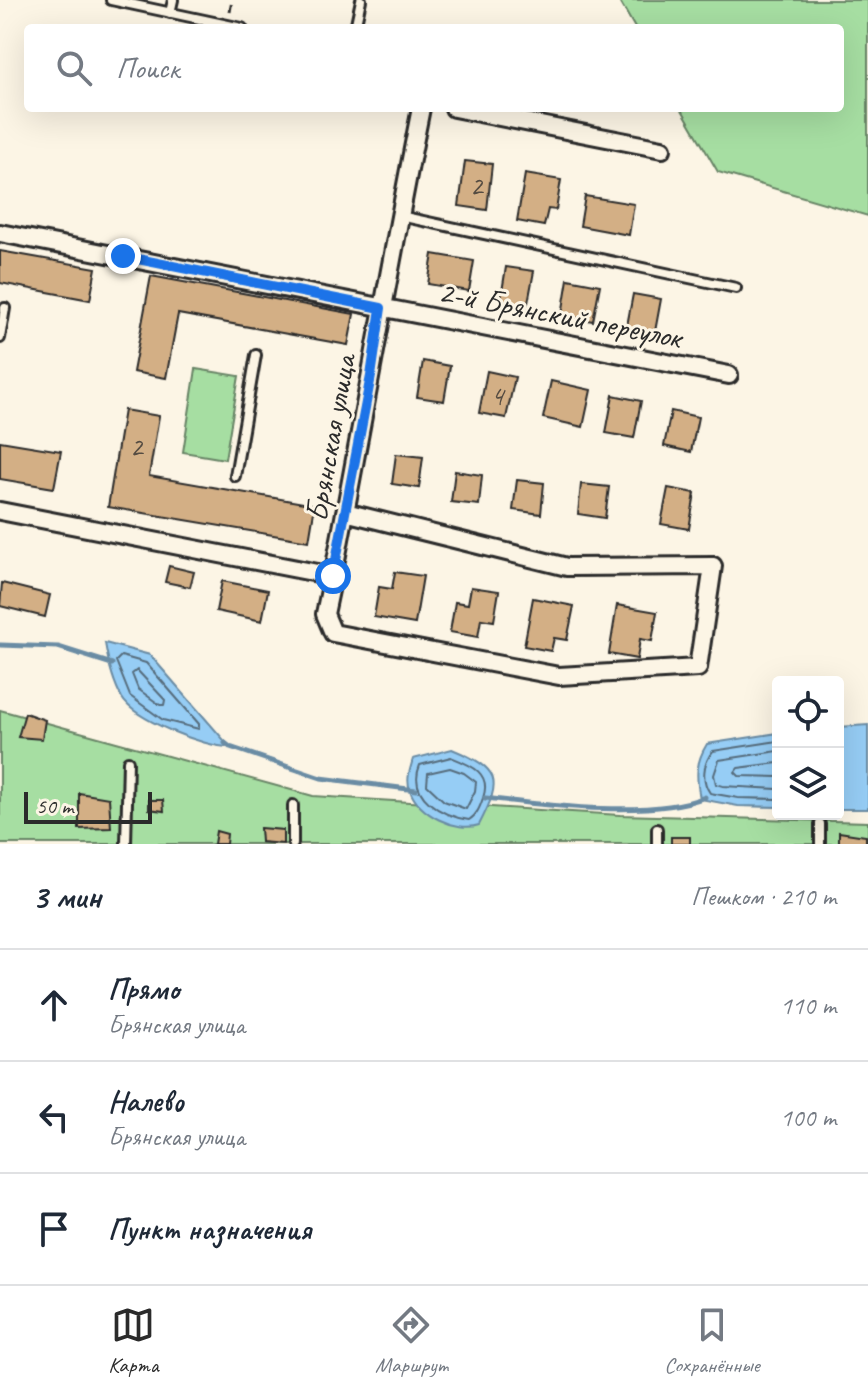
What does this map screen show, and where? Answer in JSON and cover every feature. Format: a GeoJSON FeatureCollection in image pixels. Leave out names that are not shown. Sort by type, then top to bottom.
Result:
{"type":"FeatureCollection","features":[{"type":"Feature","properties":{"kind":"street","name":"Брянская улица"},"geometry":{"type":"LineString","coordinates":[[345,512],[567,567],[713,566],[698,668],[559,676],[333,633],[325,614],[420,112]]}},
{"type":"Feature","properties":{"kind":"street"},"geometry":{"type":"LineString","coordinates":[[474,112],[662,149]]}},
{"type":"Feature","properties":{"kind":"street"},"geometry":{"type":"LineString","coordinates":[[0,233],[381,308]]}},
{"type":"Feature","properties":{"kind":"street","name":"2-й Брянский переулок"},"geometry":{"type":"LineString","coordinates":[[381,308],[729,375]]}},
{"type":"Feature","properties":{"kind":"street"},"geometry":{"type":"LineString","coordinates":[[0,511],[333,576]]}},
{"type":"Feature","properties":{"kind":"lane"},"geometry":{"type":"LineString","coordinates":[[111,0],[223,24]]}},
{"type":"Feature","properties":{"kind":"lane"},"geometry":{"type":"LineString","coordinates":[[170,13],[173,0]]}},
{"type":"Feature","properties":{"kind":"lane"},"geometry":{"type":"LineString","coordinates":[[356,24],[361,0]]}},
{"type":"Feature","properties":{"kind":"lane"},"geometry":{"type":"LineString","coordinates":[[399,216],[736,288]]}},
{"type":"Feature","properties":{"kind":"lane"},"geometry":{"type":"LineString","coordinates":[[0,338],[5,308]]}},
{"type":"Feature","properties":{"kind":"lane"},"geometry":{"type":"LineString","coordinates":[[235,476],[256,355]]}},
{"type":"Feature","properties":{"kind":"lane"},"geometry":{"type":"LineString","coordinates":[[126,844],[128,761]]}},
{"type":"Feature","properties":{"kind":"lane"},"geometry":{"type":"LineString","coordinates":[[293,805],[293,844]]}},
{"type":"Feature","properties":{"kind":"lane"},"geometry":{"type":"LineString","coordinates":[[820,824],[820,844]]}},
{"type":"Feature","properties":{"kind":"lane"},"geometry":{"type":"LineString","coordinates":[[657,829],[657,844]]}},
{"type":"Feature","properties":{"kind":"green space"},"geometry":{"type":"Polygon","coordinates":[[[619,0],[868,0],[868,216],[718,172],[683,112],[844,112],[844,24],[633,24],[619,0]]]}},
{"type":"Feature","properties":{"kind":"green space"},"geometry":{"type":"Polygon","coordinates":[[[196,369],[239,376],[225,459],[183,452],[196,369]]]}},
{"type":"Feature","properties":{"kind":"green space"},"geometry":{"type":"Polygon","coordinates":[[[0,710],[313,796],[620,815],[868,822],[868,844],[0,844],[0,710]]]}},
{"type":"Feature","properties":{"kind":"water"},"geometry":{"type":"Polygon","coordinates":[[[105,643],[150,655],[230,747],[171,731],[129,706],[116,685],[105,643]]]}},
{"type":"Feature","properties":{"kind":"water"},"geometry":{"type":"Polygon","coordinates":[[[868,725],[868,809],[844,809],[844,727],[868,725]]]}},
{"type":"Feature","properties":{"kind":"water"},"geometry":{"type":"Polygon","coordinates":[[[772,734],[772,807],[738,806],[700,799],[698,770],[707,744],[772,734]]]}},
{"type":"Feature","properties":{"kind":"water"},"geometry":{"type":"Polygon","coordinates":[[[452,749],[480,763],[492,777],[492,797],[479,825],[460,826],[439,820],[421,807],[410,790],[408,778],[413,759],[452,749]]]}},
{"type":"Feature","properties":{"kind":"building"},"geometry":{"type":"Polygon","coordinates":[[[465,161],[492,164],[487,210],[459,206],[465,161]]]}},
{"type":"Feature","properties":{"kind":"building"},"geometry":{"type":"Polygon","coordinates":[[[525,174],[561,180],[556,210],[548,209],[544,226],[517,221],[525,174]]]}},
{"type":"Feature","properties":{"kind":"building"},"geometry":{"type":"Polygon","coordinates":[[[585,196],[634,204],[629,235],[580,226],[585,196]]]}},
{"type":"Feature","properties":{"kind":"building"},"geometry":{"type":"Polygon","coordinates":[[[0,251],[96,268],[90,300],[0,283],[0,251]]]}},
{"type":"Feature","properties":{"kind":"building"},"geometry":{"type":"Polygon","coordinates":[[[433,254],[474,261],[469,291],[428,284],[433,254]]]}},
{"type":"Feature","properties":{"kind":"building"},"geometry":{"type":"Polygon","coordinates":[[[506,267],[534,271],[527,308],[500,304],[506,267]]]}},
{"type":"Feature","properties":{"kind":"building"},"geometry":{"type":"Polygon","coordinates":[[[151,276],[354,314],[348,345],[178,314],[166,378],[133,372],[151,276]]]}},
{"type":"Feature","properties":{"kind":"building"},"geometry":{"type":"Polygon","coordinates":[[[568,279],[600,285],[593,321],[562,315],[568,279]]]}},
{"type":"Feature","properties":{"kind":"building"},"geometry":{"type":"Polygon","coordinates":[[[633,294],[661,299],[654,337],[626,331],[633,294]]]}},
{"type":"Feature","properties":{"kind":"building"},"geometry":{"type":"Polygon","coordinates":[[[423,361],[450,366],[444,401],[417,397],[423,361]]]}},
{"type":"Feature","properties":{"kind":"building"},"geometry":{"type":"Polygon","coordinates":[[[487,371],[515,377],[506,418],[479,413],[487,371]]]}},
{"type":"Feature","properties":{"kind":"building"},"geometry":{"type":"Polygon","coordinates":[[[551,381],[591,390],[583,427],[543,418],[551,381]]]}},
{"type":"Feature","properties":{"kind":"building"},"geometry":{"type":"Polygon","coordinates":[[[613,395],[641,401],[634,438],[606,433],[613,395]]]}},
{"type":"Feature","properties":{"kind":"building"},"geometry":{"type":"Polygon","coordinates":[[[124,410],[159,416],[149,476],[315,505],[309,541],[108,507],[124,410]]]}},
{"type":"Feature","properties":{"kind":"building"},"geometry":{"type":"Polygon","coordinates":[[[671,411],[698,417],[691,452],[664,446],[671,411]]]}},
{"type":"Feature","properties":{"kind":"building"},"geometry":{"type":"Polygon","coordinates":[[[0,441],[61,451],[54,488],[0,479],[0,441]]]}},
{"type":"Feature","properties":{"kind":"building"},"geometry":{"type":"Polygon","coordinates":[[[396,454],[423,457],[419,488],[392,484],[396,454]]]}},
{"type":"Feature","properties":{"kind":"building"},"geometry":{"type":"Polygon","coordinates":[[[455,471],[482,475],[479,505],[451,502],[455,471]]]}},
{"type":"Feature","properties":{"kind":"building"},"geometry":{"type":"Polygon","coordinates":[[[517,480],[544,483],[541,514],[513,510],[517,480]]]}},
{"type":"Feature","properties":{"kind":"building"},"geometry":{"type":"Polygon","coordinates":[[[581,484],[609,487],[605,518],[578,514],[581,484]]]}},
{"type":"Feature","properties":{"kind":"building"},"geometry":{"type":"Polygon","coordinates":[[[668,488],[695,493],[689,529],[661,524],[668,488]]]}},
{"type":"Feature","properties":{"kind":"building"},"geometry":{"type":"Polygon","coordinates":[[[169,566],[194,572],[190,587],[165,582],[169,566]]]}},
{"type":"Feature","properties":{"kind":"building"},"geometry":{"type":"Polygon","coordinates":[[[395,572],[423,576],[415,624],[374,617],[379,587],[392,589],[395,572]]]}},
{"type":"Feature","properties":{"kind":"building"},"geometry":{"type":"Polygon","coordinates":[[[222,581],[268,590],[262,621],[216,611],[222,581]]]}},
{"type":"Feature","properties":{"kind":"building"},"geometry":{"type":"Polygon","coordinates":[[[2,583],[50,595],[45,617],[0,606],[2,583]]]}},
{"type":"Feature","properties":{"kind":"building"},"geometry":{"type":"Polygon","coordinates":[[[471,587],[499,591],[494,621],[481,619],[478,637],[450,632],[455,602],[468,604],[471,587]]]}},
{"type":"Feature","properties":{"kind":"building"},"geometry":{"type":"Polygon","coordinates":[[[533,598],[574,606],[567,640],[554,638],[551,651],[524,646],[533,598]]]}},
{"type":"Feature","properties":{"kind":"building"},"geometry":{"type":"Polygon","coordinates":[[[617,605],[657,612],[652,641],[640,639],[637,659],[609,654],[617,605]]]}},
{"type":"Feature","properties":{"kind":"building"},"geometry":{"type":"Polygon","coordinates":[[[25,713],[45,720],[42,739],[18,737],[25,713]]]}},
{"type":"Feature","properties":{"kind":"building"},"geometry":{"type":"Polygon","coordinates":[[[79,793],[109,798],[111,828],[79,829],[79,793]]]}},
{"type":"Feature","properties":{"kind":"building"},"geometry":{"type":"Polygon","coordinates":[[[149,800],[163,800],[164,811],[149,809],[149,800]]]}},
{"type":"Feature","properties":{"kind":"building"},"geometry":{"type":"Polygon","coordinates":[[[260,828],[283,830],[283,844],[261,842],[260,828]]]}},
{"type":"Feature","properties":{"kind":"building"},"geometry":{"type":"Polygon","coordinates":[[[216,831],[227,834],[226,844],[214,844],[216,831]]]}},
{"type":"Feature","properties":{"kind":"building"},"geometry":{"type":"Polygon","coordinates":[[[839,832],[866,836],[866,844],[839,844],[839,832]]]}},
{"type":"Feature","properties":{"kind":"building"},"geometry":{"type":"Polygon","coordinates":[[[671,837],[690,837],[690,844],[671,844],[671,837]]]}},
{"type":"Feature","properties":{"kind":"waterway"},"geometry":{"type":"LineString","coordinates":[[0,645],[58,647],[112,664]]}},
{"type":"Feature","properties":{"kind":"waterway"},"geometry":{"type":"LineString","coordinates":[[225,743],[321,778],[416,790]]}},
{"type":"Feature","properties":{"kind":"waterway"},"geometry":{"type":"LineString","coordinates":[[485,798],[566,807],[627,809],[682,804],[705,797]]}},
{"type":"Feature","properties":{"kind":"route"},"geometry":{"type":"LineString","coordinates":[[123,256],[381,308],[333,576]]}}]}
